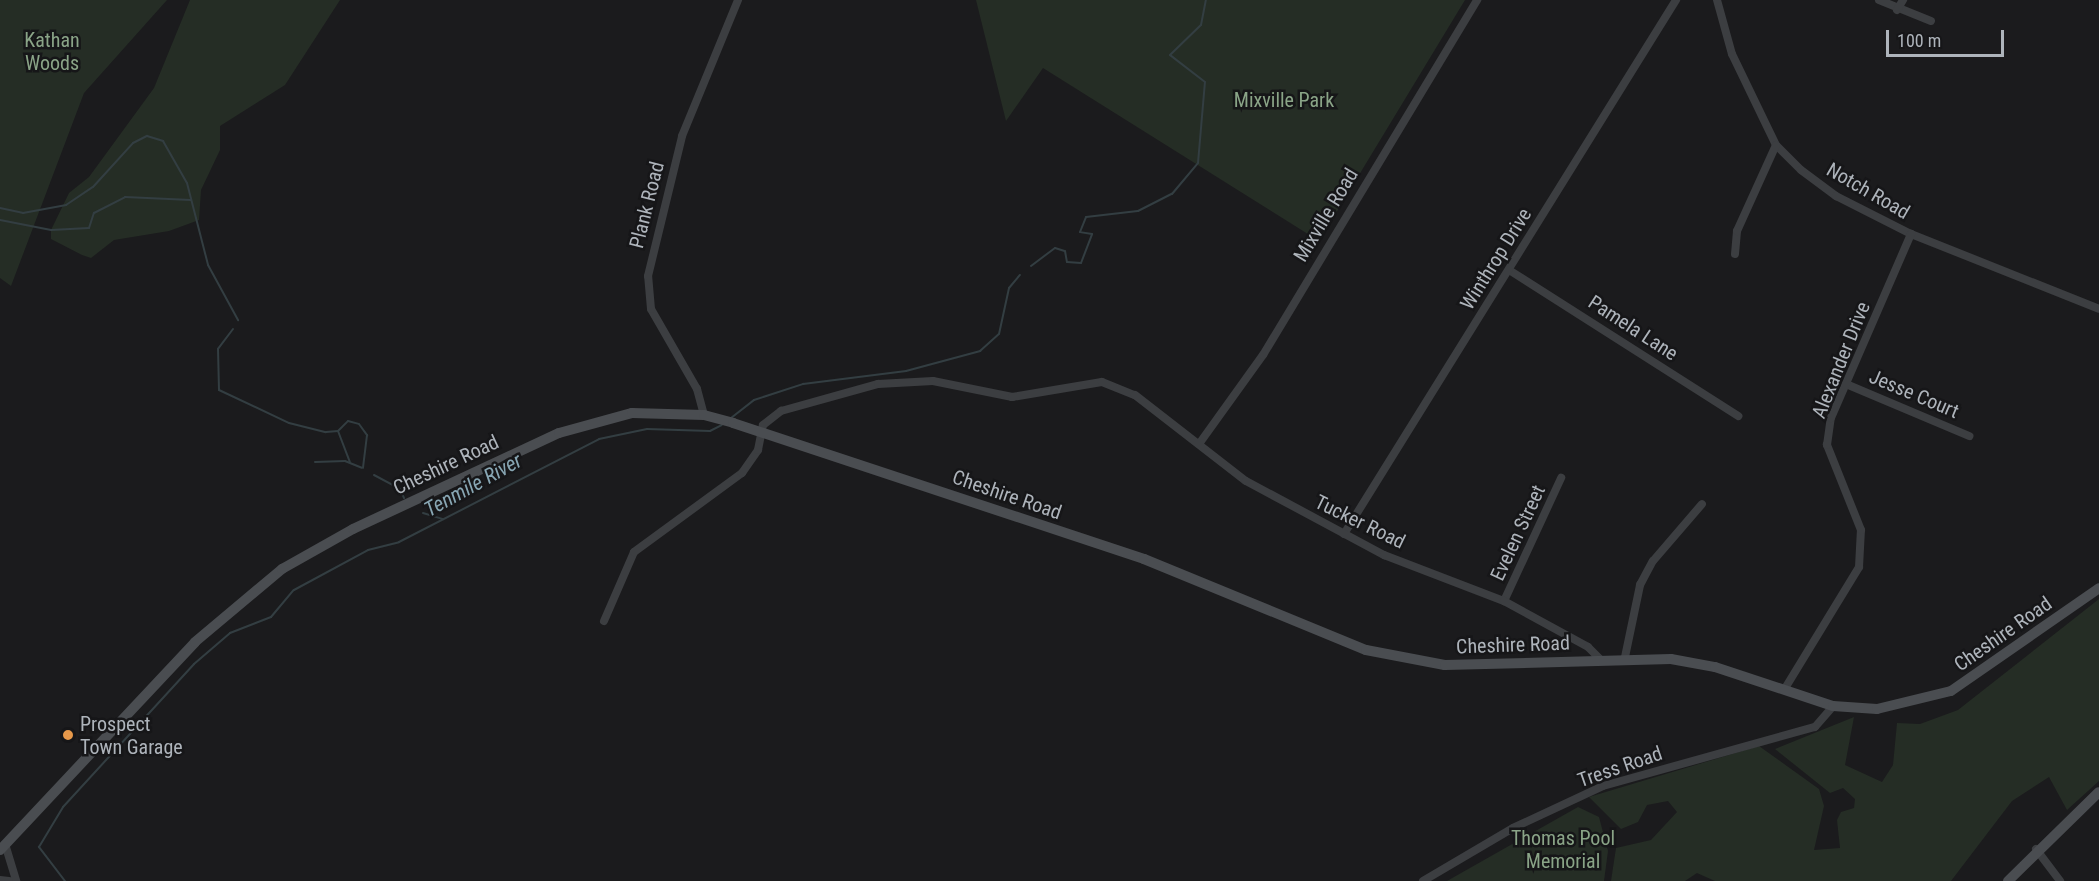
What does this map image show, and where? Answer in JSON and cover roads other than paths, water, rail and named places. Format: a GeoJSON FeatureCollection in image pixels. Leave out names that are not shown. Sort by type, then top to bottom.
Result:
{"type":"FeatureCollection","features":[{"type":"Feature","properties":{"kind":"main road","name":"Cheshire Road"},"geometry":{"type":"LineString","coordinates":[[3,847],[195,642],[282,569],[363,525],[584,423],[632,413],[704,415],[761,431],[1144,559],[1366,650],[1486,666],[1625,657],[1715,667],[1833,706],[1877,709],[1951,692],[2099,588]]}},
{"type":"Feature","properties":{"kind":"main road"},"geometry":{"type":"LineString","coordinates":[[2008,881],[2036,849],[2099,792]]}},
{"type":"Feature","properties":{"kind":"street","name":"Plank Road"},"geometry":{"type":"LineString","coordinates":[[704,415],[692,380],[654,317],[648,276],[682,136],[738,0]]}},
{"type":"Feature","properties":{"kind":"street","name":"Mixville Road"},"geometry":{"type":"LineString","coordinates":[[1199,444],[1263,355],[1477,0]]}},
{"type":"Feature","properties":{"kind":"street","name":"Winthrop Drive"},"geometry":{"type":"LineString","coordinates":[[1344,534],[1676,0]]}},
{"type":"Feature","properties":{"kind":"street","name":"Notch Road"},"geometry":{"type":"LineString","coordinates":[[1717,0],[1732,54],[1776,145],[1836,196],[1911,234],[2056,297],[2099,309]]}},
{"type":"Feature","properties":{"kind":"street"},"geometry":{"type":"LineString","coordinates":[[1879,0],[1897,10],[1931,21]]}},
{"type":"Feature","properties":{"kind":"street"},"geometry":{"type":"LineString","coordinates":[[1897,10],[1903,0]]}},
{"type":"Feature","properties":{"kind":"street"},"geometry":{"type":"LineString","coordinates":[[1735,254],[1737,231],[1776,145]]}},
{"type":"Feature","properties":{"kind":"street","name":"Alexander Drive"},"geometry":{"type":"LineString","coordinates":[[1784,690],[1859,567],[1863,548],[1827,445],[1831,418],[1911,234]]}},
{"type":"Feature","properties":{"kind":"street","name":"Pamela Lane"},"geometry":{"type":"LineString","coordinates":[[1509,270],[1738,416]]}},
{"type":"Feature","properties":{"kind":"street","name":"Tucker Road"},"geometry":{"type":"LineString","coordinates":[[761,431],[768,419],[802,402],[878,384],[933,381],[1012,397],[1101,382],[1119,386],[1246,481],[1344,534],[1504,601],[1588,647],[1600,659]]}},
{"type":"Feature","properties":{"kind":"street","name":"Jesse Court"},"geometry":{"type":"LineString","coordinates":[[1846,384],[1969,436]]}},
{"type":"Feature","properties":{"kind":"street"},"geometry":{"type":"LineString","coordinates":[[604,621],[622,570],[634,552],[742,473],[758,450],[761,431]]}},
{"type":"Feature","properties":{"kind":"street","name":"Evelen Street"},"geometry":{"type":"LineString","coordinates":[[1504,601],[1561,478]]}},
{"type":"Feature","properties":{"kind":"street"},"geometry":{"type":"LineString","coordinates":[[1625,657],[1640,585],[1653,561],[1702,504]]}},
{"type":"Feature","properties":{"kind":"street","name":"Tress Road"},"geometry":{"type":"LineString","coordinates":[[1423,881],[1504,833],[1603,786],[1815,727],[1833,706]]}},
{"type":"Feature","properties":{"kind":"street"},"geometry":{"type":"LineString","coordinates":[[3,847],[16,881]]}},
{"type":"Feature","properties":{"kind":"street"},"geometry":{"type":"LineString","coordinates":[[2036,849],[2060,881]]}},
{"type":"Feature","properties":{"kind":"street"},"geometry":{"type":"LineString","coordinates":[[0,880],[9,881]]}},
{"type":"Feature","properties":{"kind":"waterway","name":"Tenmile River"},"geometry":{"type":"LineString","coordinates":[[1031,266],[1055,248],[1065,251],[1067,262],[1081,263],[1092,234],[1080,232],[1086,217],[1138,211],[1172,194],[1198,163],[1205,82],[1170,55],[1201,25],[1206,0]]}},
{"type":"Feature","properties":{"kind":"waterway"},"geometry":{"type":"LineString","coordinates":[[0,208],[23,213],[66,205],[93,187],[133,143],[147,136],[163,141],[187,183],[208,265],[238,320]]}},
{"type":"Feature","properties":{"kind":"waterway"},"geometry":{"type":"LineString","coordinates":[[0,220],[51,230],[89,228],[94,213],[125,197],[191,200]]}},
{"type":"Feature","properties":{"kind":"waterway","name":"Tenmile River"},"geometry":{"type":"LineString","coordinates":[[731,418],[754,400],[803,384],[906,371],[980,351],[999,334],[1009,288],[1020,275]]}},
{"type":"Feature","properties":{"kind":"waterway"},"geometry":{"type":"LineString","coordinates":[[233,329],[218,349],[219,390],[289,423],[326,432],[338,431],[348,421],[359,424],[367,435],[363,468]]}},
{"type":"Feature","properties":{"kind":"waterway","name":"Tenmile River"},"geometry":{"type":"LineString","coordinates":[[65,881],[39,847],[63,807],[194,664],[230,633],[271,617],[294,590],[368,550],[399,542],[599,439],[647,429],[710,431],[722,425]]}},
{"type":"Feature","properties":{"kind":"waterway"},"geometry":{"type":"LineString","coordinates":[[338,431],[350,462]]}},
{"type":"Feature","properties":{"kind":"waterway"},"geometry":{"type":"LineString","coordinates":[[315,462],[345,461],[362,468]]}},
{"type":"Feature","properties":{"kind":"waterway"},"geometry":{"type":"LineString","coordinates":[[374,475],[400,489],[404,498]]}},
{"type":"Feature","properties":{"kind":"waterway"},"geometry":{"type":"LineString","coordinates":[[423,513],[443,519]]}},
{"type":"Feature","properties":{"kind":"place","name":"Prospect Town Garage"},"geometry":{"type":"Point","coordinates":[68,735]}},
{"type":"Feature","properties":{"kind":"park label","name":"Kathan Woods"},"geometry":{"type":"Point","coordinates":[52,52]}},
{"type":"Feature","properties":{"kind":"park label","name":"Mixville Park"},"geometry":{"type":"Point","coordinates":[1284,100]}},
{"type":"Feature","properties":{"kind":"park label","name":"Thomas Pool Memorial"},"geometry":{"type":"Point","coordinates":[1563,850]}}]}
